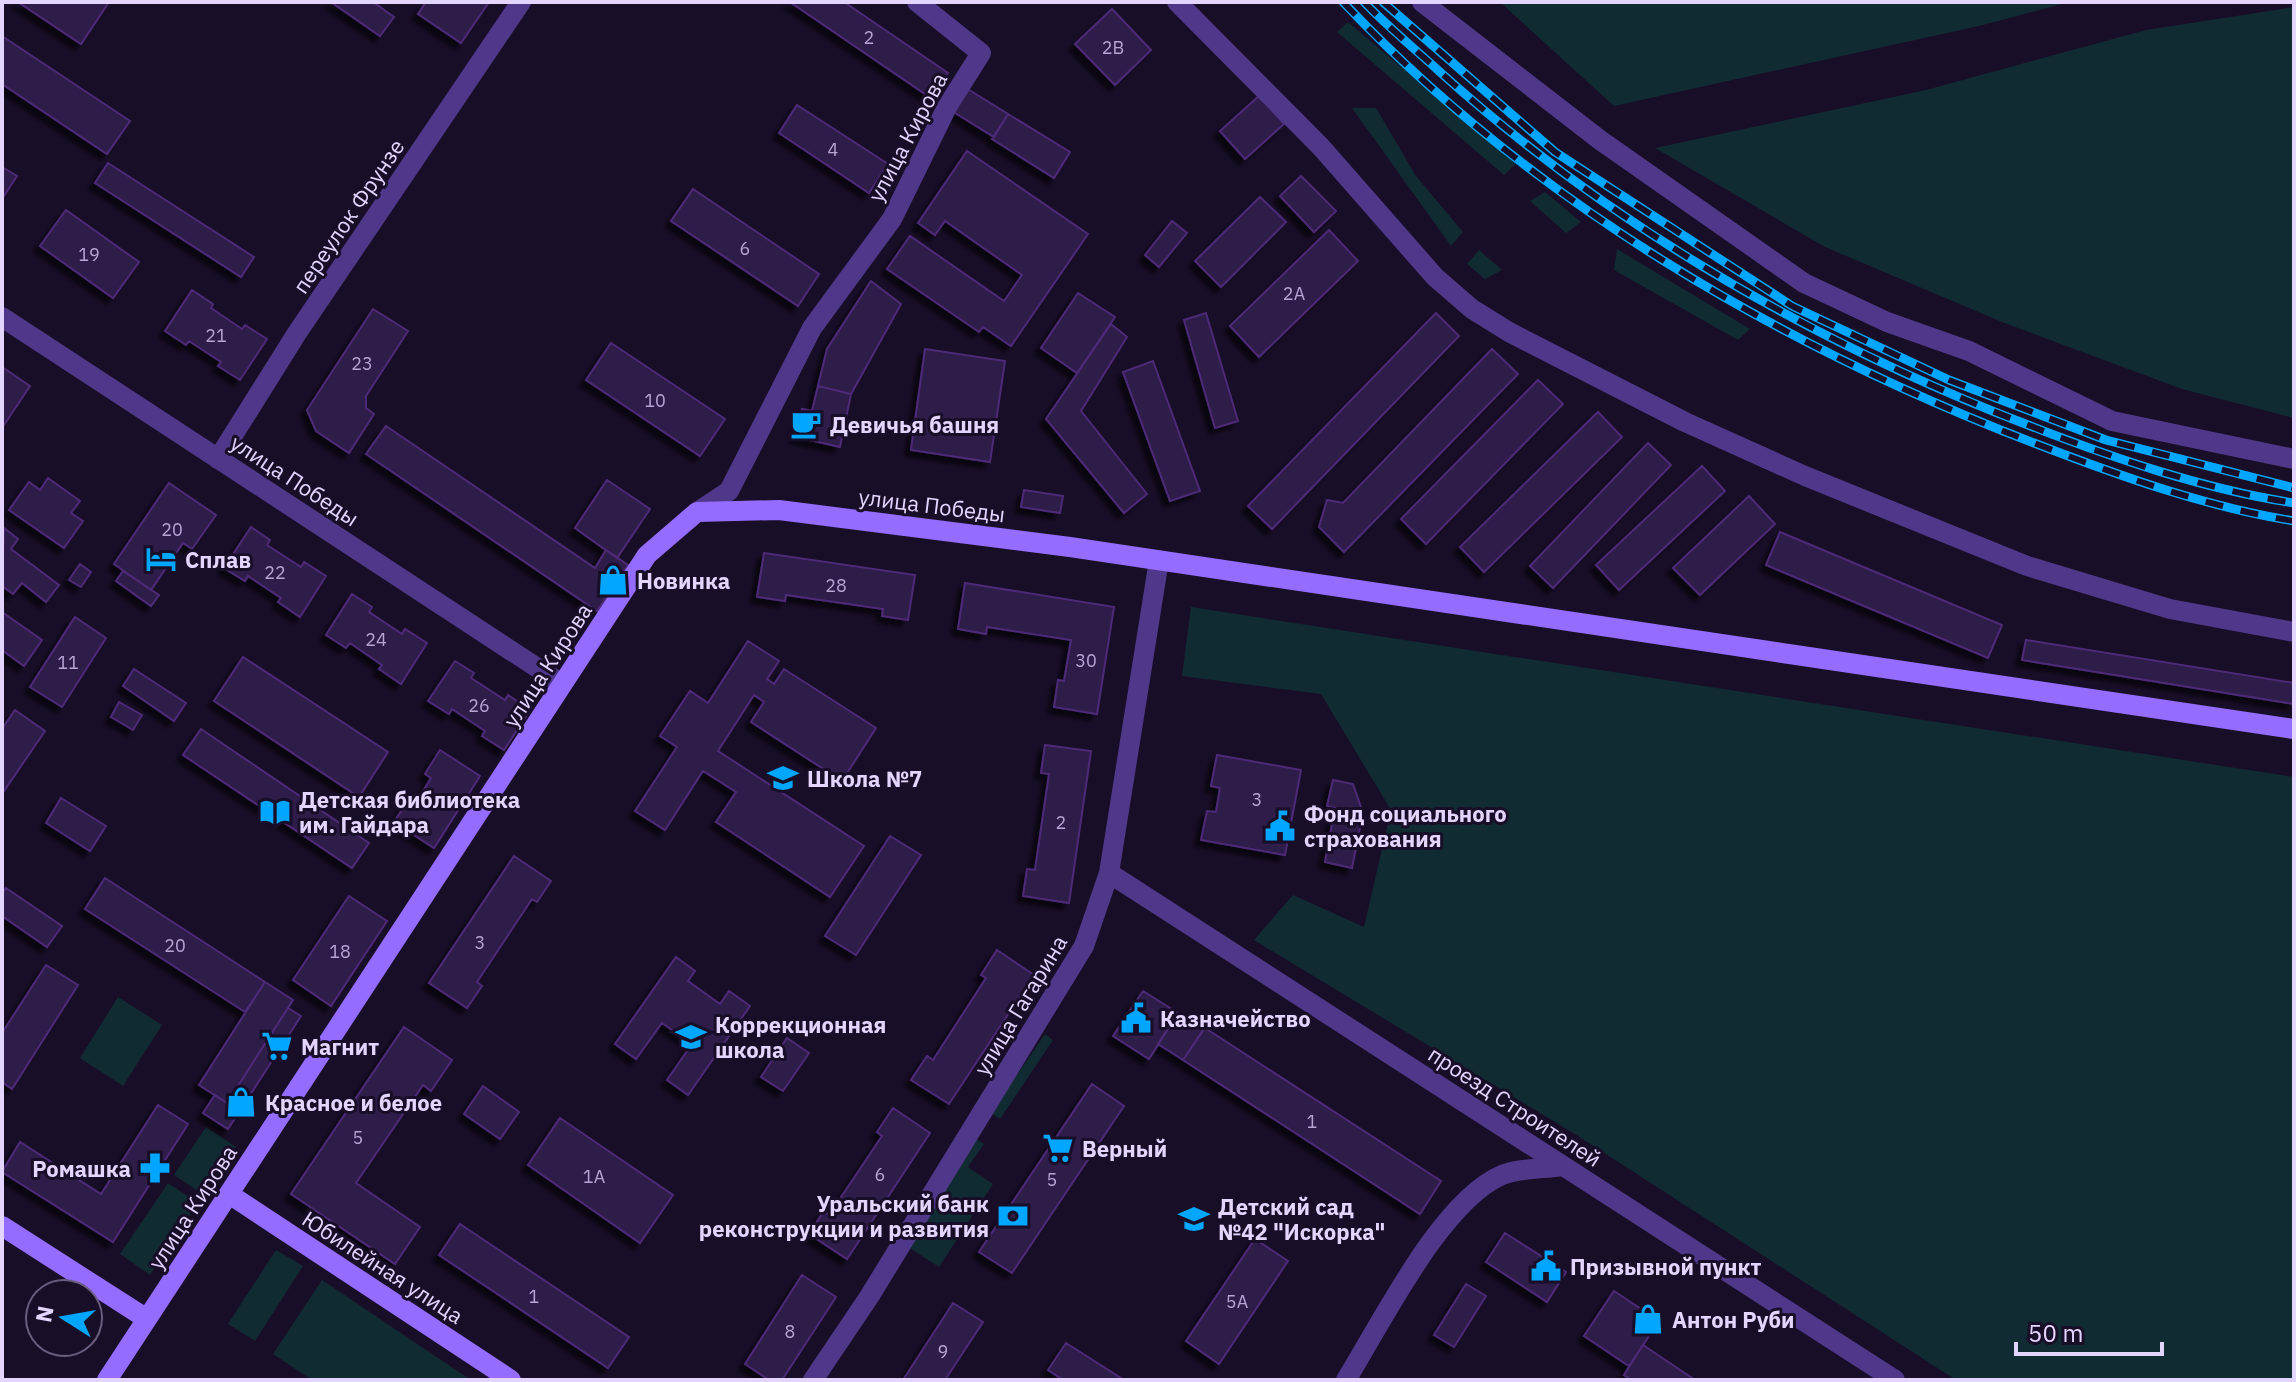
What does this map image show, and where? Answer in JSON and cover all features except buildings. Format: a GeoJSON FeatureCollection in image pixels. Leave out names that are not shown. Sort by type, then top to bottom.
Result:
{"type":"FeatureCollection","features":[{"type":"Feature","properties":{"kind":"street","name":"переулок Фрунзе"},"geometry":{"type":"LineString","coordinates":[[218,459],[297,333],[521,2]]}},
{"type":"Feature","properties":{"kind":"street","name":"улица Кирова"},"geometry":{"type":"LineString","coordinates":[[107,1380],[647,555],[697,512],[729,491],[812,328],[892,219],[947,107],[981,53],[917,2]]}},
{"type":"Feature","properties":{"kind":"street"},"geometry":{"type":"LineString","coordinates":[[1177,2],[1321,147],[1435,277],[1472,309],[1520,338],[1698,428],[2027,566],[2170,609],[2294,632]]}},
{"type":"Feature","properties":{"kind":"street"},"geometry":{"type":"LineString","coordinates":[[1422,2],[1600,140],[1804,283],[1887,322],[1969,351],[2112,421],[2294,459]]}},
{"type":"Feature","properties":{"kind":"street","name":"улица Победы"},"geometry":{"type":"LineString","coordinates":[[2,317],[562,684]]}},
{"type":"Feature","properties":{"kind":"street","name":"улица Победы"},"geometry":{"type":"LineString","coordinates":[[697,512],[779,510],[1159,560],[2294,729]]}},
{"type":"Feature","properties":{"kind":"street","name":"улица Гагарина"},"geometry":{"type":"LineString","coordinates":[[813,1380],[1066,980],[1098,910],[1109,873],[1159,560]]}},
{"type":"Feature","properties":{"kind":"street","name":"проезд Строителей"},"geometry":{"type":"LineString","coordinates":[[1109,873],[1895,1380]]}},
{"type":"Feature","properties":{"kind":"street"},"geometry":{"type":"LineString","coordinates":[[1346,1380],[1430,1245],[1477,1190],[1503,1175],[1563,1166]]}},
{"type":"Feature","properties":{"kind":"street","name":"Юбилейная улица"},"geometry":{"type":"LineString","coordinates":[[229,1194],[511,1380]]}},
{"type":"Feature","properties":{"kind":"street"},"geometry":{"type":"LineString","coordinates":[[2,1226],[147,1319]]}},
{"type":"Feature","properties":{"kind":"shaded area"},"geometry":{"type":"Polygon","coordinates":[[[1500,2],[2070,2],[1979,26],[1614,106],[1500,2]]]}},
{"type":"Feature","properties":{"kind":"shaded area"},"geometry":{"type":"Polygon","coordinates":[[[2294,7],[2294,418],[2182,389],[2002,322],[1825,247],[1655,148],[1926,90],[2146,30],[2294,7]]]}},
{"type":"Feature","properties":{"kind":"shaded area"},"geometry":{"type":"Polygon","coordinates":[[[1348,22],[1516,164],[1504,175],[1337,32],[1348,22]]]}},
{"type":"Feature","properties":{"kind":"shaded area"},"geometry":{"type":"Polygon","coordinates":[[[1352,108],[1376,108],[1416,176],[1463,232],[1451,246],[1352,108]]]}},
{"type":"Feature","properties":{"kind":"shaded area"},"geometry":{"type":"Polygon","coordinates":[[[1545,192],[1581,222],[1566,233],[1530,201],[1545,192]]]}},
{"type":"Feature","properties":{"kind":"shaded area"},"geometry":{"type":"Polygon","coordinates":[[[1617,249],[1750,329],[1738,340],[1614,270],[1617,249]]]}},
{"type":"Feature","properties":{"kind":"shaded area"},"geometry":{"type":"Polygon","coordinates":[[[1479,250],[1502,270],[1485,279],[1467,264],[1479,250]]]}},
{"type":"Feature","properties":{"kind":"shaded area"},"geometry":{"type":"Polygon","coordinates":[[[1191,607],[2294,777],[2294,1380],[1956,1380],[1578,1136],[1254,940],[1293,895],[1364,927],[1391,810],[1321,694],[1182,676],[1191,607]]]}},
{"type":"Feature","properties":{"kind":"shaded area"},"geometry":{"type":"Polygon","coordinates":[[[118,997],[162,1025],[123,1086],[80,1058],[118,997]]]}},
{"type":"Feature","properties":{"kind":"shaded area"},"geometry":{"type":"Polygon","coordinates":[[[1045,1034],[1053,1040],[1000,1119],[991,1113],[1045,1034]]]}},
{"type":"Feature","properties":{"kind":"shaded area"},"geometry":{"type":"Polygon","coordinates":[[[206,1127],[236,1147],[204,1195],[174,1175],[206,1127]]]}},
{"type":"Feature","properties":{"kind":"shaded area"},"geometry":{"type":"Polygon","coordinates":[[[975,1138],[984,1144],[968,1167],[993,1184],[939,1267],[905,1245],[975,1138]]]}},
{"type":"Feature","properties":{"kind":"shaded area"},"geometry":{"type":"Polygon","coordinates":[[[168,1183],[198,1203],[150,1275],[120,1254],[168,1183]]]}},
{"type":"Feature","properties":{"kind":"shaded area"},"geometry":{"type":"Polygon","coordinates":[[[276,1250],[303,1266],[255,1341],[228,1324],[276,1250]]]}},
{"type":"Feature","properties":{"kind":"shaded area"},"geometry":{"type":"Polygon","coordinates":[[[322,1280],[471,1380],[312,1380],[273,1354],[322,1280]]]}},
{"type":"Feature","properties":{"kind":"railway"},"geometry":{"type":"LineString","coordinates":[[1343,2],[1417,74],[1495,142],[1578,204],[1664,261],[1754,314],[1845,361],[2034,443],[2195,499],[2294,521]]}},
{"type":"Feature","properties":{"kind":"railway"},"geometry":{"type":"LineString","coordinates":[[1364,2],[1506,128],[1574,180],[1718,275],[1793,317],[1948,392],[2060,437],[2192,481],[2294,503]]}},
{"type":"Feature","properties":{"kind":"railway"},"geometry":{"type":"LineString","coordinates":[[1383,2],[1555,152],[1792,306],[1949,380],[2106,440],[2294,488]]}},
{"type":"Feature","properties":{"kind":"place","name":"Девичья башня"},"geometry":{"type":"Point","coordinates":[806,424]}},
{"type":"Feature","properties":{"kind":"place","name":"Сплав"},"geometry":{"type":"Point","coordinates":[161,559]}},
{"type":"Feature","properties":{"kind":"place","name":"Новинка"},"geometry":{"type":"Point","coordinates":[613,580]}},
{"type":"Feature","properties":{"kind":"place","name":"Школа №7"},"geometry":{"type":"Point","coordinates":[783,778]}},
{"type":"Feature","properties":{"kind":"place","name":"Детская библиотека им. Гайдара"},"geometry":{"type":"Point","coordinates":[275,812]}},
{"type":"Feature","properties":{"kind":"place","name":"Фонд социального страхования"},"geometry":{"type":"Point","coordinates":[1280,826]}},
{"type":"Feature","properties":{"kind":"place","name":"Казначейство"},"geometry":{"type":"Point","coordinates":[1136,1018]}},
{"type":"Feature","properties":{"kind":"place","name":"Коррекционная школа"},"geometry":{"type":"Point","coordinates":[691,1037]}},
{"type":"Feature","properties":{"kind":"place","name":"Магнит"},"geometry":{"type":"Point","coordinates":[277,1046]}},
{"type":"Feature","properties":{"kind":"place","name":"Красное и белое"},"geometry":{"type":"Point","coordinates":[241,1102]}},
{"type":"Feature","properties":{"kind":"place","name":"Верный"},"geometry":{"type":"Point","coordinates":[1058,1148]}},
{"type":"Feature","properties":{"kind":"place","name":"Ромашка"},"geometry":{"type":"Point","coordinates":[155,1168]}},
{"type":"Feature","properties":{"kind":"place","name":"Уральский банк реконструкции и развития"},"geometry":{"type":"Point","coordinates":[1013,1216]}},
{"type":"Feature","properties":{"kind":"place","name":"Детский сад №42 \"Искорка\""},"geometry":{"type":"Point","coordinates":[1194,1219]}},
{"type":"Feature","properties":{"kind":"place","name":"Призывной пункт"},"geometry":{"type":"Point","coordinates":[1546,1266]}},
{"type":"Feature","properties":{"kind":"place","name":"Антон Руби"},"geometry":{"type":"Point","coordinates":[1648,1319]}}]}
